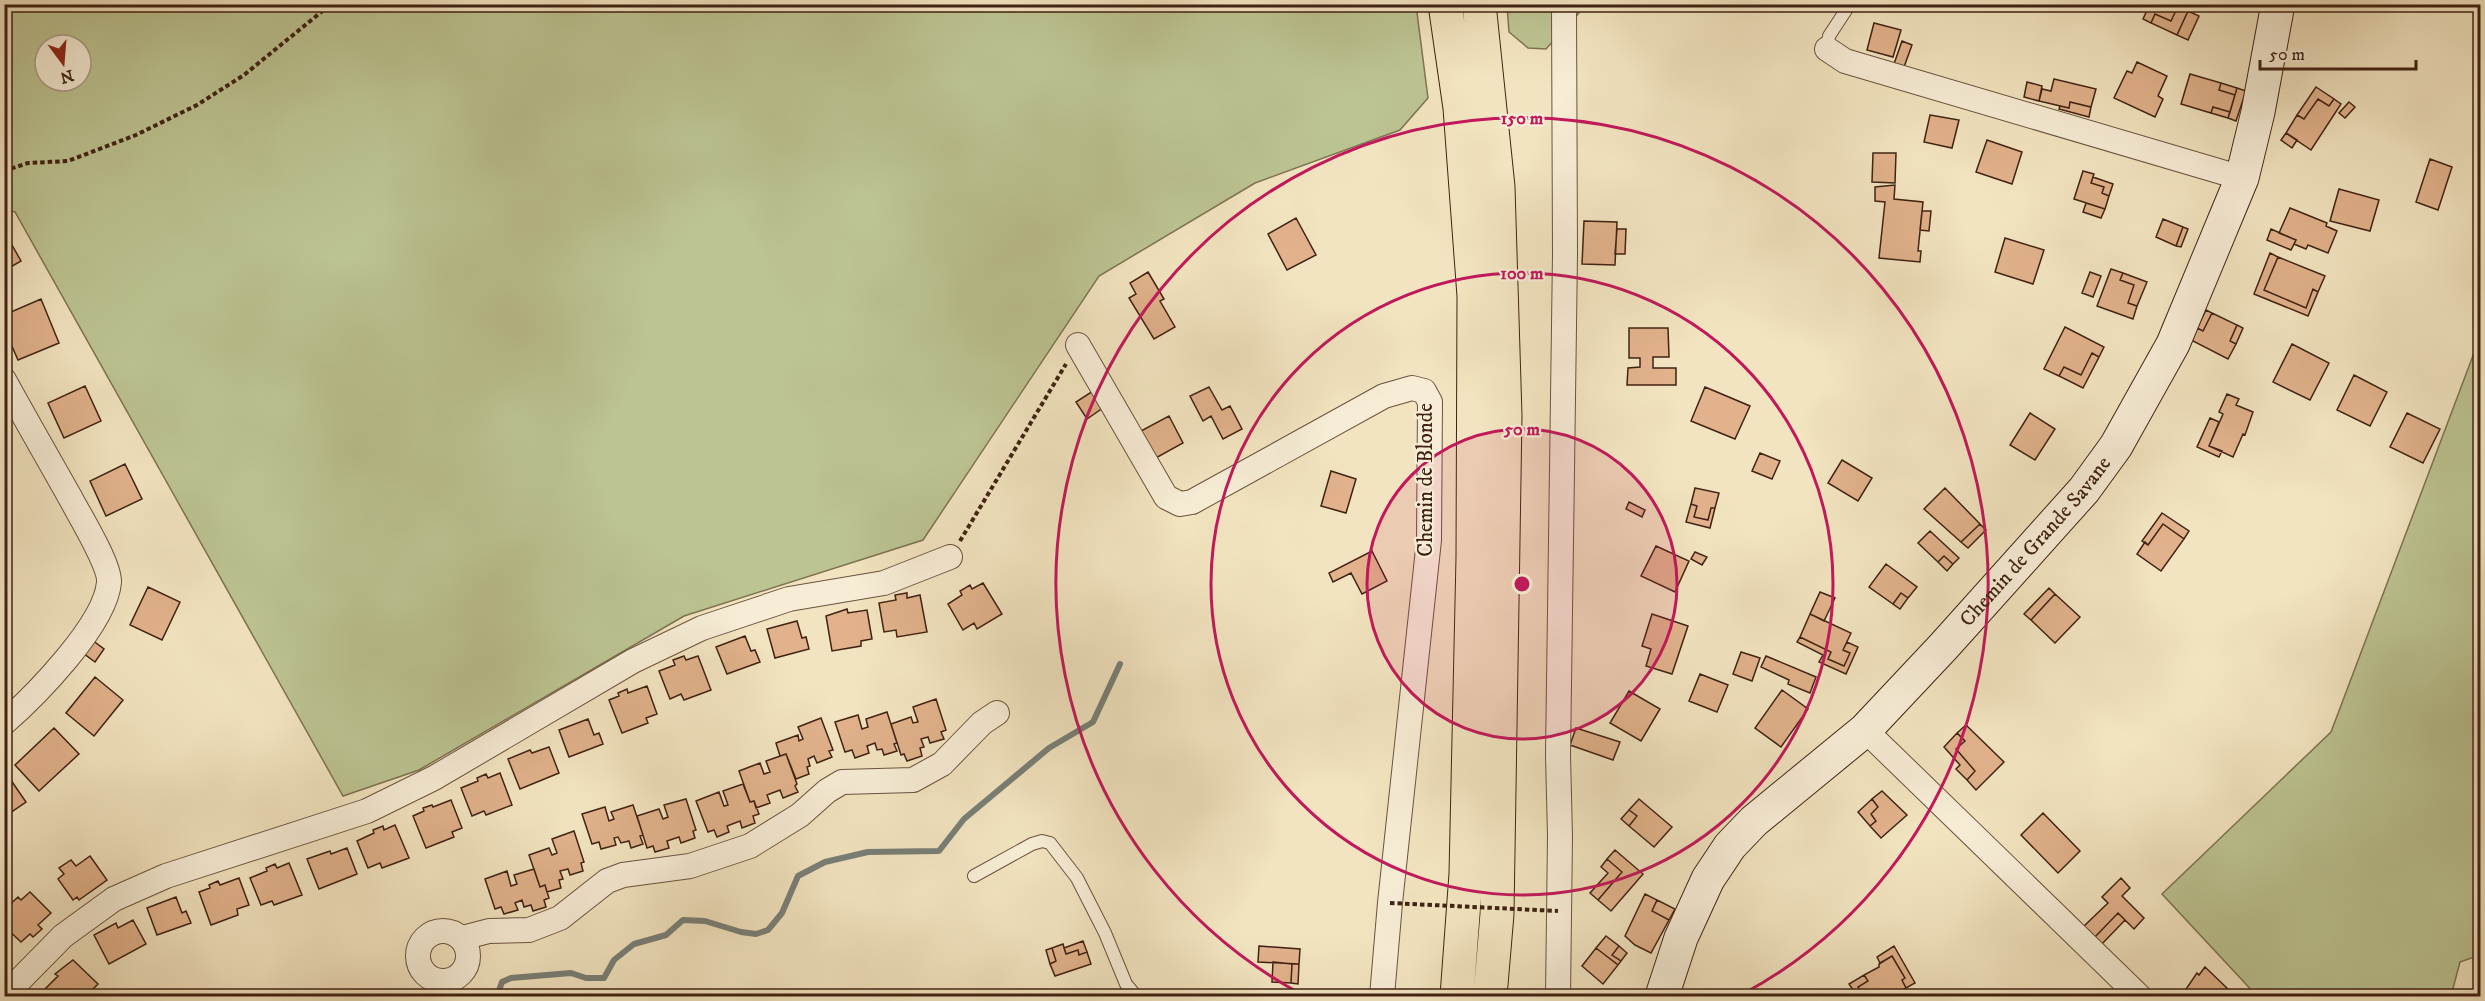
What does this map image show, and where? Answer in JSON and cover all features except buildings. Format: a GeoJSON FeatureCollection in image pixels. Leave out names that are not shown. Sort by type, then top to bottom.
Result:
{"type":"FeatureCollection","features":[{"type":"Feature","properties":{"kind":"highway"},"geometry":{"type":"LineString","coordinates":[[1445,4],[1460,108],[1474,296],[1472,568],[1466,862],[1457,996]]}},
{"type":"Feature","properties":{"kind":"highway"},"geometry":{"type":"LineString","coordinates":[[1479,4],[1498,187],[1505,416],[1497,891],[1490,996]]}},
{"type":"Feature","properties":{"kind":"street"},"geometry":{"type":"LineString","coordinates":[[1558,996],[1560,836],[1558,755],[1565,265],[1564,4]]}},
{"type":"Feature","properties":{"kind":"street","name":"Chemin de Grande Savane"},"geometry":{"type":"LineString","coordinates":[[1662,996],[1681,938],[1708,879],[1730,846],[1754,821],[1865,730],[2076,499],[2116,446],[2173,344],[2242,178],[2258,112],[2278,4]]}},
{"type":"Feature","properties":{"kind":"street"},"geometry":{"type":"LineString","coordinates":[[1827,49],[1845,61],[2242,178]]}},
{"type":"Feature","properties":{"kind":"street","name":"Chemin de Blonde"},"geometry":{"type":"LineString","coordinates":[[1078,345],[1166,497],[1180,504],[1192,502],[1384,396],[1412,388],[1424,391],[1430,402],[1429,540],[1382,996]]}},
{"type":"Feature","properties":{"kind":"street"},"geometry":{"type":"LineString","coordinates":[[4,380],[95,544],[109,580],[103,605],[88,629],[35,696],[4,723]]}},
{"type":"Feature","properties":{"kind":"street"},"geometry":{"type":"LineString","coordinates":[[4,996],[63,936],[114,899],[166,876],[368,811],[434,778],[633,661],[702,628],[789,599],[884,583],[950,557]]}},
{"type":"Feature","properties":{"kind":"street"},"geometry":{"type":"LineString","coordinates":[[462,938],[489,930],[529,930],[560,918],[607,881],[623,875],[690,866],[750,846],[800,815],[827,791],[842,782],[913,780],[942,764],[975,730],[997,713]]}},
{"type":"Feature","properties":{"kind":"street"},"geometry":{"type":"LineString","coordinates":[[1865,730],[2139,996]]}},
{"type":"Feature","properties":{"kind":"street"},"geometry":{"type":"LineString","coordinates":[[438,931],[455,933],[462,938],[469,952],[468,960],[460,975],[447,989],[429,977],[419,963],[419,947],[424,940],[438,931]]}},
{"type":"Feature","properties":{"kind":"lane"},"geometry":{"type":"LineString","coordinates":[[1827,49],[1829,36],[1850,4]]}},
{"type":"Feature","properties":{"kind":"lane"},"geometry":{"type":"LineString","coordinates":[[974,876],[1032,844],[1042,841],[1050,843],[1077,878],[1105,933],[1126,984],[1136,996]]}},
{"type":"Feature","properties":{"kind":"path"},"geometry":{"type":"LineString","coordinates":[[4,171],[28,163],[68,161],[136,135],[197,105],[244,75],[331,4]]}},
{"type":"Feature","properties":{"kind":"path"},"geometry":{"type":"LineString","coordinates":[[950,557],[1078,345]]}},
{"type":"Feature","properties":{"kind":"path"},"geometry":{"type":"LineString","coordinates":[[1390,903],[1558,911]]}},
{"type":"Feature","properties":{"kind":"green space"},"geometry":{"type":"Polygon","coordinates":[[[4,5],[1416,5],[1428,98],[1400,130],[1255,183],[1099,276],[923,540],[684,616],[419,770],[343,796],[15,212],[5,210],[4,5]]]}},
{"type":"Feature","properties":{"kind":"green space"},"geometry":{"type":"Polygon","coordinates":[[[1507,5],[1580,5],[1579,13],[1546,49],[1528,48],[1509,32],[1507,5]]]}},
{"type":"Feature","properties":{"kind":"green space"},"geometry":{"type":"Polygon","coordinates":[[[2480,337],[2480,955],[2460,962],[2451,996],[2257,996],[2162,894],[2331,732],[2480,337]]]}},
{"type":"Feature","properties":{"kind":"waterway"},"geometry":{"type":"LineString","coordinates":[[497,996],[502,982],[511,978],[571,973],[586,978],[604,978],[614,960],[634,944],[666,935],[683,920],[705,921],[756,934],[768,930],[782,913],[798,876],[825,862],[868,852],[939,851],[964,819],[1049,748],[1093,722],[1120,664]]}}]}
